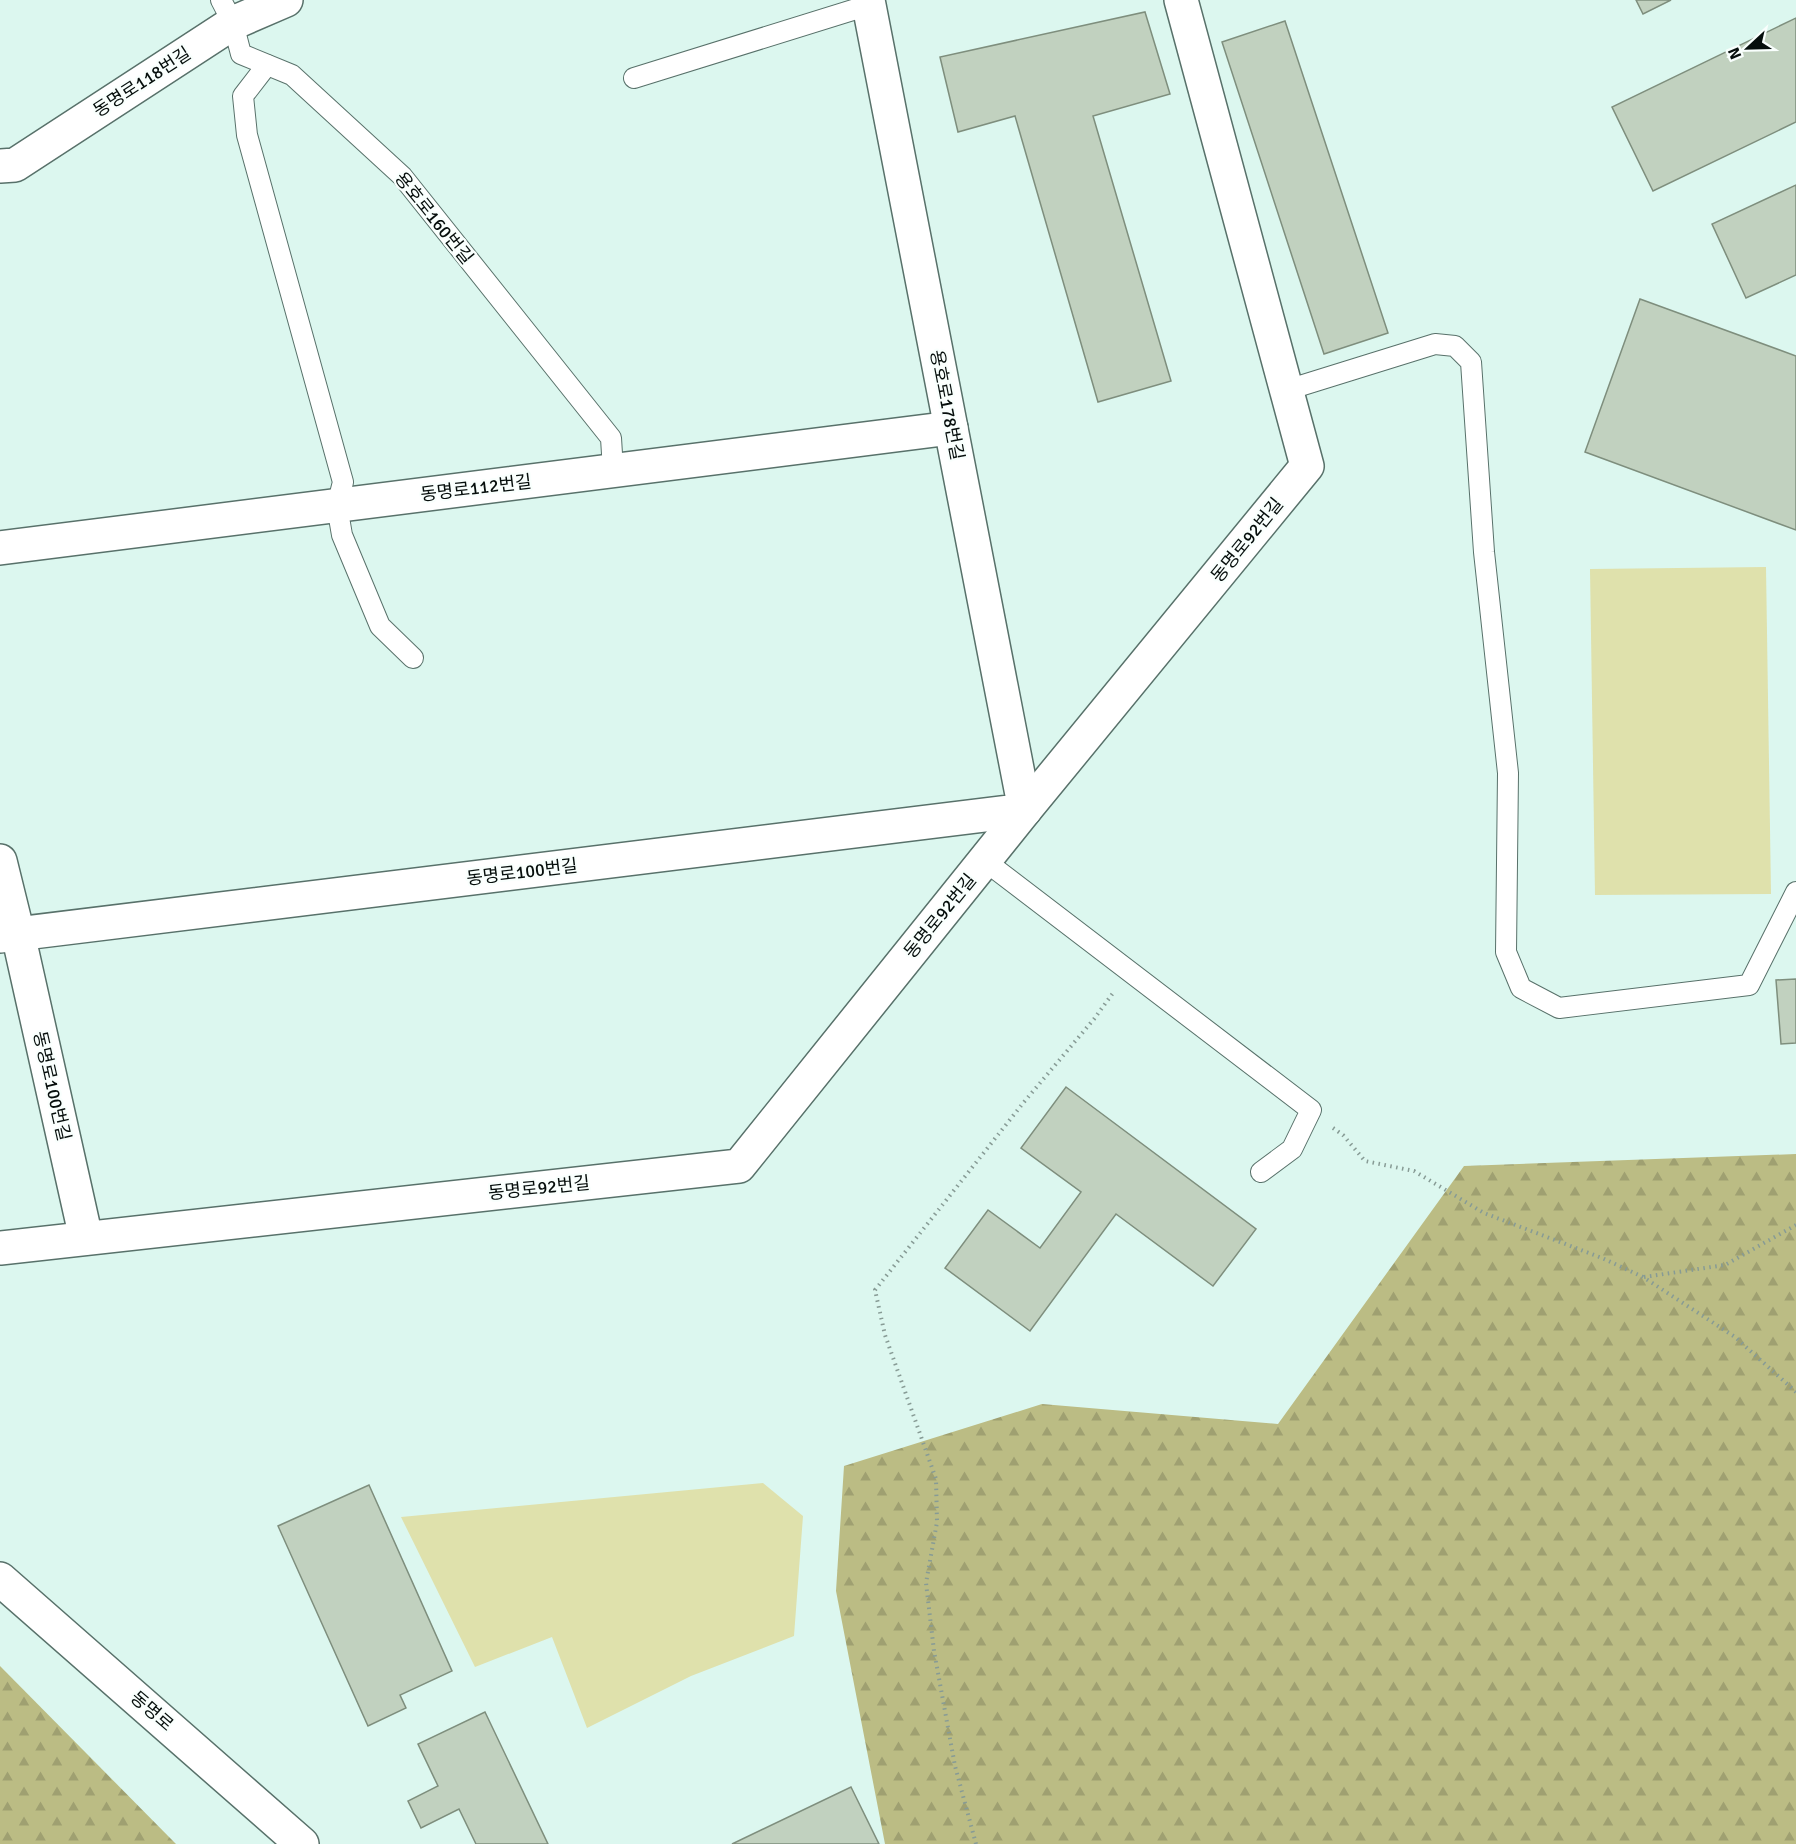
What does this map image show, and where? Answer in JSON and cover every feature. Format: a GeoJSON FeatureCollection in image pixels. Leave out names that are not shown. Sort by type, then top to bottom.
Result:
{"type":"FeatureCollection","features":[{"type":"Feature","properties":{"kind":"street","name":"동명로118번길"},"geometry":{"type":"LineString","coordinates":[[0,166],[15,165],[227,11],[286,0]]}},
{"type":"Feature","properties":{"kind":"street","name":"동명로92번길"},"geometry":{"type":"LineString","coordinates":[[0,1248],[739,1166],[1025,810],[1307,466],[1181,0]]}},
{"type":"Feature","properties":{"kind":"street","name":"용호로178번길"},"geometry":{"type":"LineString","coordinates":[[874,2],[951,428],[1025,810]]}},
{"type":"Feature","properties":{"kind":"street","name":"동명로112번길"},"geometry":{"type":"LineString","coordinates":[[0,548],[951,428]]}},
{"type":"Feature","properties":{"kind":"street","name":"동명로100번길"},"geometry":{"type":"LineString","coordinates":[[86,1238],[9,935],[1025,810]]}},
{"type":"Feature","properties":{"kind":"street"},"geometry":{"type":"LineString","coordinates":[[0,861],[9,935]]}},
{"type":"Feature","properties":{"kind":"street","name":"동명로"},"geometry":{"type":"LineString","coordinates":[[0,1579],[302,1844]]}},
{"type":"Feature","properties":{"kind":"lane"},"geometry":{"type":"LineString","coordinates":[[634,78],[874,2]]}},
{"type":"Feature","properties":{"kind":"lane","name":"용호로160번길"},"geometry":{"type":"LineString","coordinates":[[227,11],[241,54],[292,75],[402,176],[611,438],[614,470]]}},
{"type":"Feature","properties":{"kind":"lane"},"geometry":{"type":"LineString","coordinates":[[267,65],[243,96],[247,135],[343,482],[337,506],[342,535],[380,626],[413,658]]}},
{"type":"Feature","properties":{"kind":"lane"},"geometry":{"type":"LineString","coordinates":[[1287,390],[1435,345],[1455,346],[1471,362],[1484,552],[1508,773],[1506,952],[1521,988],[1559,1008],[1749,985],[1796,891]]}},
{"type":"Feature","properties":{"kind":"lane"},"geometry":{"type":"LineString","coordinates":[[985,861],[1311,1110],[1292,1149],[1262,1172]]}},
{"type":"Feature","properties":{"kind":"path"},"geometry":{"type":"LineString","coordinates":[[976,1844],[955,1766],[934,1650],[926,1583],[937,1522],[936,1479],[885,1335],[875,1290],[1024,1102],[1094,1019],[1129,971]]}},
{"type":"Feature","properties":{"kind":"path"},"geometry":{"type":"LineString","coordinates":[[1311,1110],[1343,1135],[1365,1161],[1414,1171],[1484,1213],[1602,1258],[1643,1277],[1735,1337],[1796,1392]]}},
{"type":"Feature","properties":{"kind":"path"},"geometry":{"type":"LineString","coordinates":[[1643,1277],[1725,1265],[1796,1225]]}},
{"type":"Feature","properties":{"kind":"green space"},"geometry":{"type":"Polygon","coordinates":[[[1766,567],[1771,894],[1595,895],[1590,569],[1766,567]]]}},
{"type":"Feature","properties":{"kind":"green space"},"geometry":{"type":"Polygon","coordinates":[[[1796,1154],[1796,1844],[885,1844],[836,1591],[844,1466],[1042,1404],[1278,1424],[1464,1166],[1796,1154]]]}},
{"type":"Feature","properties":{"kind":"green space"},"geometry":{"type":"Polygon","coordinates":[[[763,1483],[803,1516],[794,1636],[691,1676],[587,1728],[552,1637],[475,1667],[401,1517],[763,1483]]]}},
{"type":"Feature","properties":{"kind":"green space"},"geometry":{"type":"Polygon","coordinates":[[[0,1666],[176,1844],[0,1844],[0,1666]]]}},
{"type":"Feature","properties":{"kind":"building"},"geometry":{"type":"Polygon","coordinates":[[[1636,0],[1671,0],[1643,14],[1636,0]]]}},
{"type":"Feature","properties":{"kind":"building"},"geometry":{"type":"Polygon","coordinates":[[[1145,12],[1170,94],[1093,116],[1171,381],[1098,402],[1015,116],[958,132],[940,57],[1145,12]]]}},
{"type":"Feature","properties":{"kind":"building"},"geometry":{"type":"Polygon","coordinates":[[[1796,18],[1796,122],[1653,191],[1612,107],[1796,18]]]}},
{"type":"Feature","properties":{"kind":"building"},"geometry":{"type":"Polygon","coordinates":[[[1285,21],[1388,333],[1324,354],[1222,42],[1285,21]]]}},
{"type":"Feature","properties":{"kind":"building"},"geometry":{"type":"Polygon","coordinates":[[[1796,185],[1796,275],[1746,298],[1712,224],[1796,185]]]}},
{"type":"Feature","properties":{"kind":"building"},"geometry":{"type":"Polygon","coordinates":[[[1640,299],[1796,356],[1796,530],[1585,452],[1640,299]]]}},
{"type":"Feature","properties":{"kind":"building"},"geometry":{"type":"Polygon","coordinates":[[[1796,979],[1796,1043],[1781,1044],[1776,980],[1796,979]]]}},
{"type":"Feature","properties":{"kind":"building"},"geometry":{"type":"Polygon","coordinates":[[[1066,1087],[1256,1229],[1213,1286],[1116,1214],[1030,1331],[945,1268],[988,1210],[1040,1248],[1081,1192],[1021,1148],[1066,1087]]]}},
{"type":"Feature","properties":{"kind":"building"},"geometry":{"type":"Polygon","coordinates":[[[369,1485],[452,1671],[400,1695],[406,1708],[368,1726],[278,1526],[369,1485]]]}},
{"type":"Feature","properties":{"kind":"building"},"geometry":{"type":"Polygon","coordinates":[[[485,1712],[548,1844],[476,1844],[459,1809],[421,1828],[408,1801],[438,1786],[418,1744],[485,1712]]]}},
{"type":"Feature","properties":{"kind":"building"},"geometry":{"type":"Polygon","coordinates":[[[851,1787],[879,1844],[732,1844],[851,1787]]]}}]}
